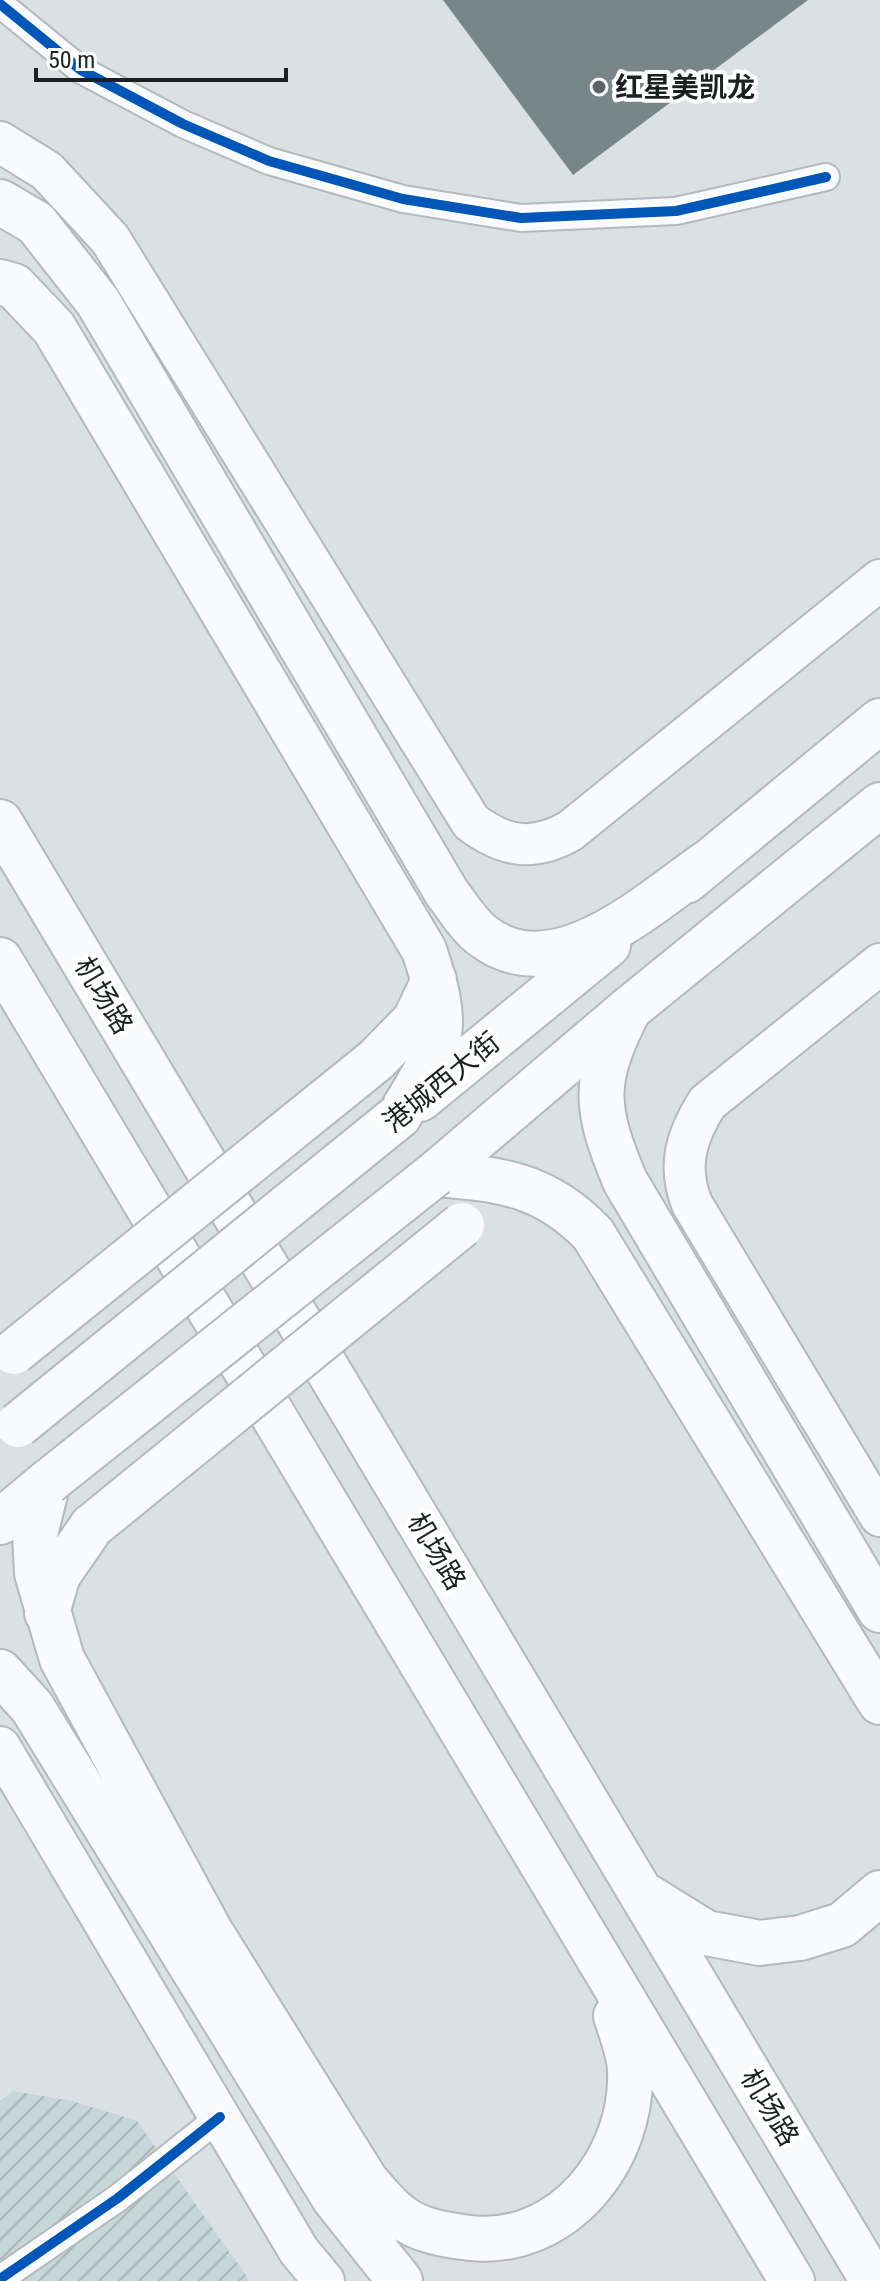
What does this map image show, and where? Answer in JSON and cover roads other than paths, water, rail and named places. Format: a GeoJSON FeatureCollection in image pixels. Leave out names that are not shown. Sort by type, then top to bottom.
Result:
{"type":"FeatureCollection","features":[{"type":"Feature","properties":{"kind":"highway"},"geometry":{"type":"LineString","coordinates":[[0,202],[36,223],[98,302],[447,893],[480,935],[502,949],[527,955],[553,954],[581,946],[707,863]]}},
{"type":"Feature","properties":{"kind":"highway"},"geometry":{"type":"LineString","coordinates":[[0,282],[14,286],[54,328],[424,950],[434,980],[440,1040],[399,1116]]}},
{"type":"Feature","properties":{"kind":"highway","name":"港城西大街"},"geometry":{"type":"LineString","coordinates":[[6,1428],[399,1116],[880,721]]}},
{"type":"Feature","properties":{"kind":"highway"},"geometry":{"type":"LineString","coordinates":[[0,1522],[435,1174],[629,1009],[880,805]]}},
{"type":"Feature","properties":{"kind":"highway","name":"机场路"},"geometry":{"type":"LineString","coordinates":[[0,822],[873,2281]]}},
{"type":"Feature","properties":{"kind":"highway"},"geometry":{"type":"LineString","coordinates":[[0,960],[792,2281]]}},
{"type":"Feature","properties":{"kind":"highway"},"geometry":{"type":"LineString","coordinates":[[7,1356],[376,1060],[415,1020],[434,980]]}},
{"type":"Feature","properties":{"kind":"highway"},"geometry":{"type":"LineString","coordinates":[[629,1009],[606,1059],[600,1094],[606,1137],[620,1170],[880,1610]]}},
{"type":"Feature","properties":{"kind":"highway"},"geometry":{"type":"LineString","coordinates":[[435,1174],[491,1179],[532,1189],[570,1210],[593,1234],[880,1702]]}},
{"type":"Feature","properties":{"kind":"highway"},"geometry":{"type":"LineString","coordinates":[[47,1613],[58,1575],[92,1526],[482,1208],[532,1189]]}},
{"type":"Feature","properties":{"kind":"highway"},"geometry":{"type":"LineString","coordinates":[[48,1482],[35,1534],[37,1573],[62,1659],[210,1931],[366,2181],[402,2218],[440,2234],[489,2240],[528,2231],[568,2210],[604,2170],[618,2143],[630,2069],[618,2019],[594,1953]]}},
{"type":"Feature","properties":{"kind":"highway"},"geometry":{"type":"LineString","coordinates":[[0,1672],[32,1707],[334,2198],[400,2281]]}},
{"type":"Feature","properties":{"kind":"highway"},"geometry":{"type":"LineString","coordinates":[[644,1895],[706,1933],[760,1943],[800,1938],[842,1925],[880,1893]]}},
{"type":"Feature","properties":{"kind":"main road"},"geometry":{"type":"LineString","coordinates":[[0,142],[47,171],[110,239],[471,822],[490,837],[518,846],[536,845],[570,831],[880,580]]}},
{"type":"Feature","properties":{"kind":"main road"},"geometry":{"type":"LineString","coordinates":[[880,964],[707,1103],[689,1132],[683,1158],[686,1189],[692,1204],[880,1516]]}},
{"type":"Feature","properties":{"kind":"main road"},"geometry":{"type":"LineString","coordinates":[[0,1747],[299,2251],[324,2281]]}},
{"type":"Feature","properties":{"kind":"street"},"geometry":{"type":"LineString","coordinates":[[0,4],[81,70],[183,124],[269,161],[403,199],[521,218],[676,211],[826,177]]}},
{"type":"Feature","properties":{"kind":"street"},"geometry":{"type":"LineString","coordinates":[[0,2279],[118,2198],[220,2117]]}},
{"type":"Feature","properties":{"kind":"place","name":"红星美凯龙"},"geometry":{"type":"Point","coordinates":[599,87]}}]}
